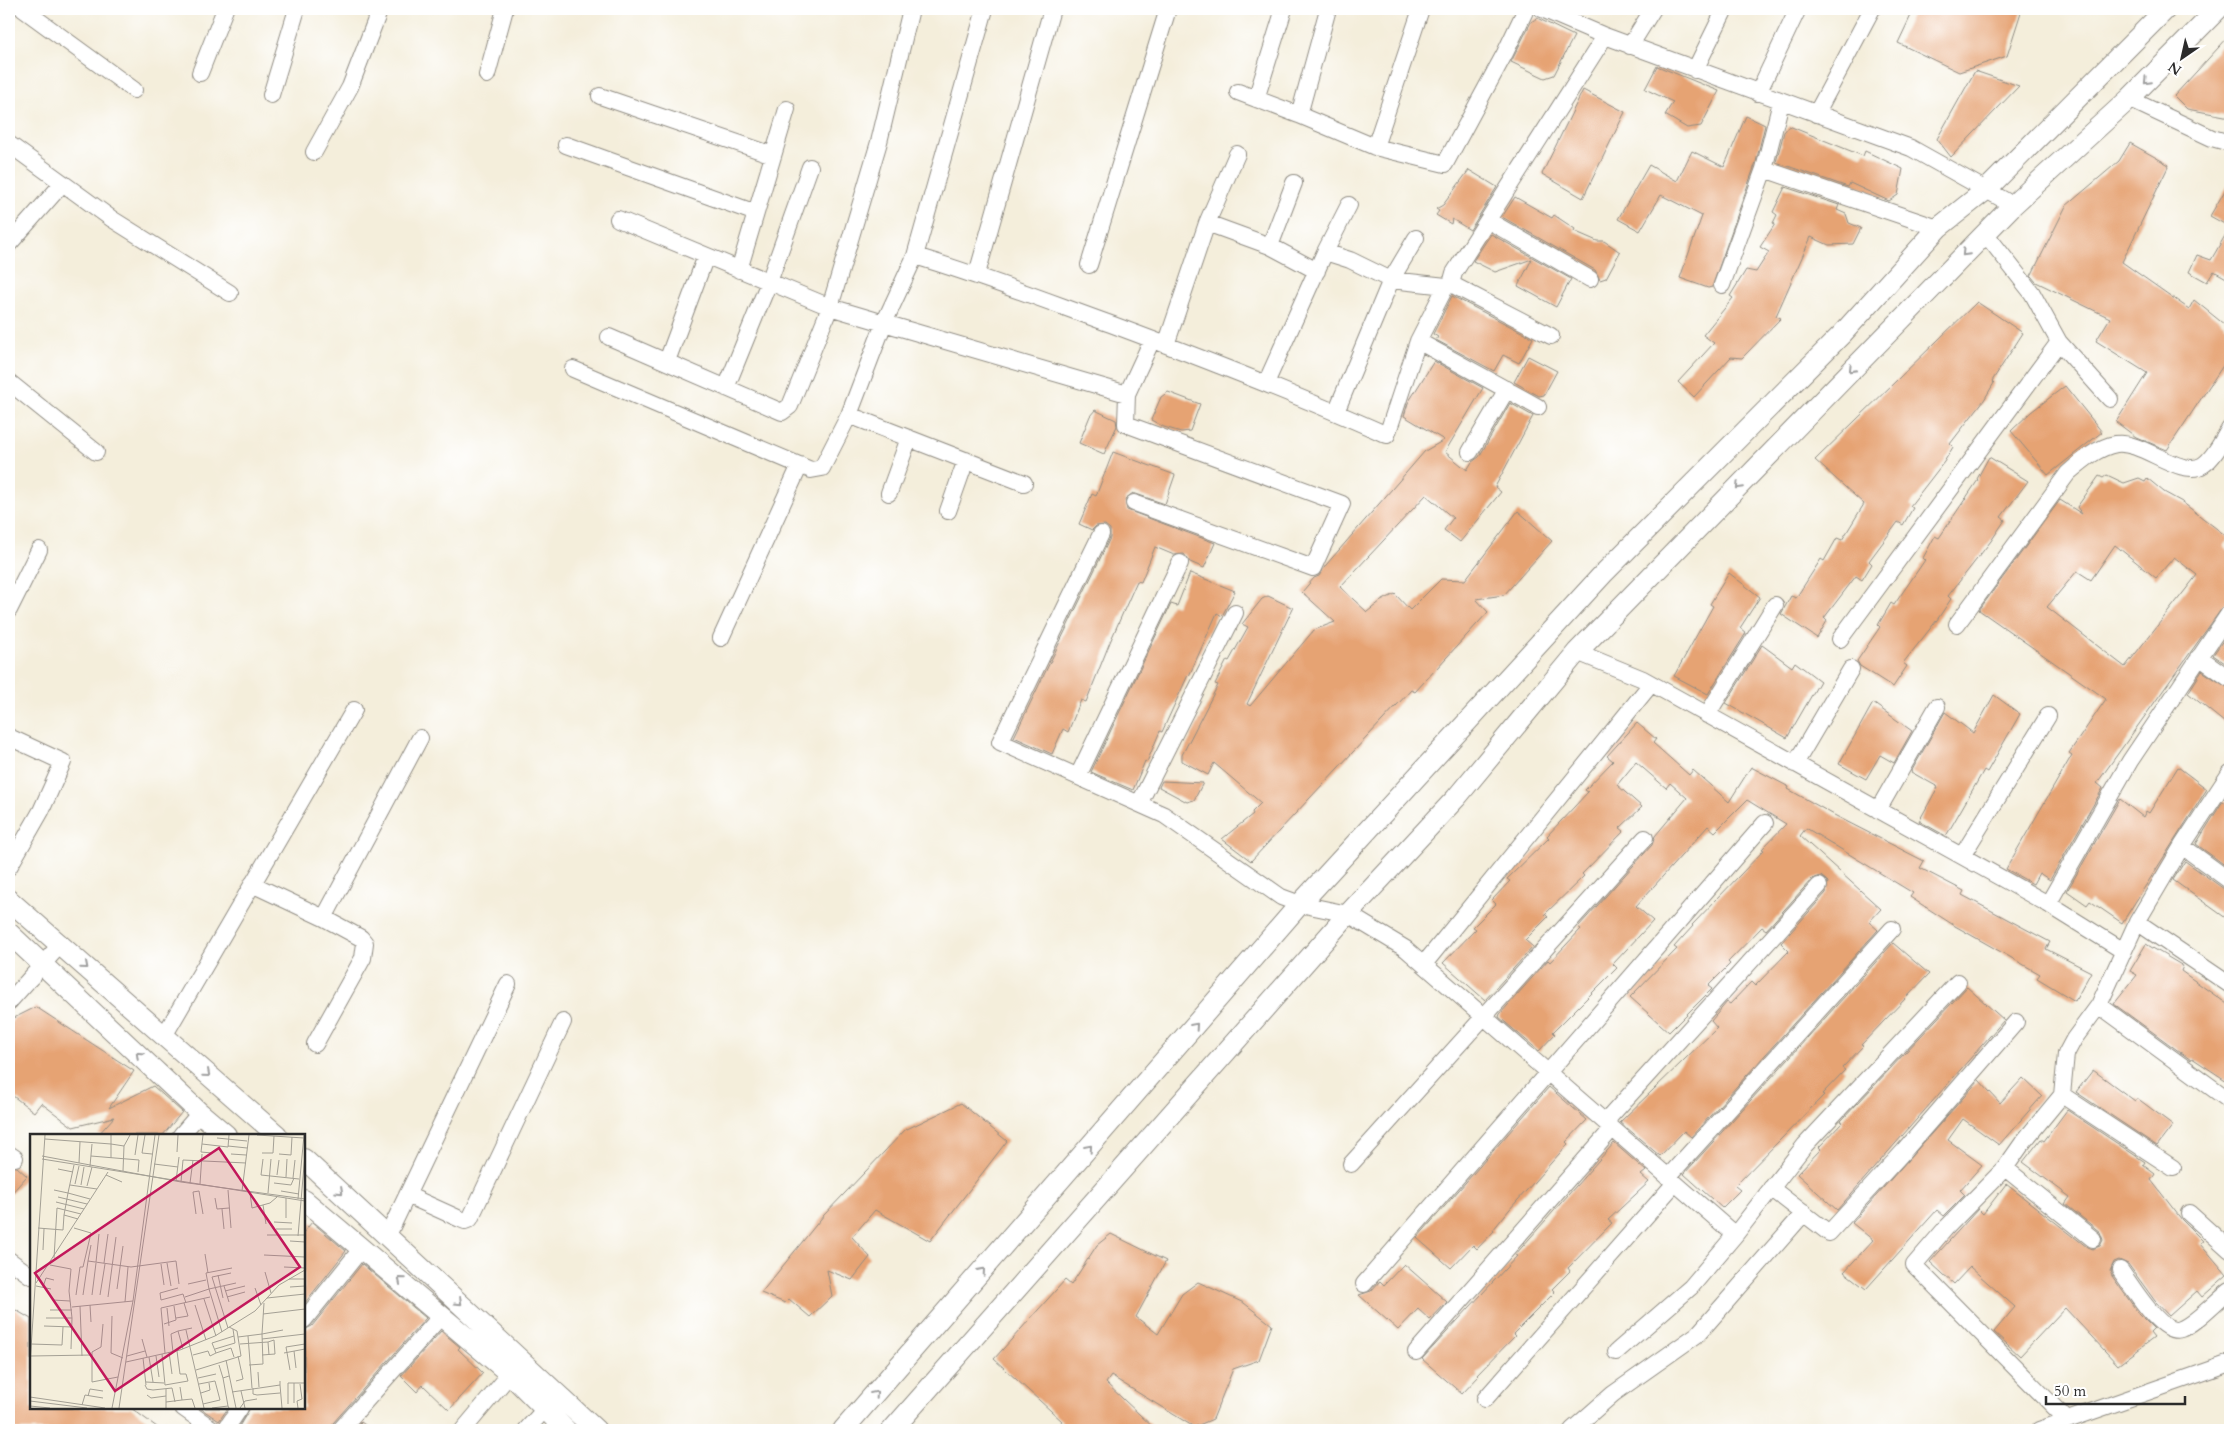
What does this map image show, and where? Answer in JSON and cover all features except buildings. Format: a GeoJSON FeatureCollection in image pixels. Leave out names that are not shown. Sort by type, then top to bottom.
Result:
{"type":"FeatureCollection","features":[{"type":"Feature","properties":{"kind":"street"},"geometry":{"type":"LineString","coordinates":[[23,9],[134,90]]}},
{"type":"Feature","properties":{"kind":"street"},"geometry":{"type":"LineString","coordinates":[[200,73],[225,9]]}},
{"type":"Feature","properties":{"kind":"street"},"geometry":{"type":"LineString","coordinates":[[270,95],[296,9]]}},
{"type":"Feature","properties":{"kind":"street"},"geometry":{"type":"LineString","coordinates":[[314,152],[354,79],[380,9]]}},
{"type":"Feature","properties":{"kind":"street"},"geometry":{"type":"LineString","coordinates":[[487,76],[505,9]]}},
{"type":"Feature","properties":{"kind":"street"},"geometry":{"type":"LineString","coordinates":[[609,337],[782,412],[786,411],[830,307],[879,142],[911,9]]}},
{"type":"Feature","properties":{"kind":"street"},"geometry":{"type":"LineString","coordinates":[[573,369],[810,470],[822,468],[849,415],[884,323],[915,256],[985,9]]}},
{"type":"Feature","properties":{"kind":"street"},"geometry":{"type":"LineString","coordinates":[[977,274],[1052,9]]}},
{"type":"Feature","properties":{"kind":"street"},"geometry":{"type":"LineString","coordinates":[[1089,265],[1168,9]]}},
{"type":"Feature","properties":{"kind":"street"},"geometry":{"type":"LineString","coordinates":[[1256,99],[1284,9]]}},
{"type":"Feature","properties":{"kind":"street"},"geometry":{"type":"LineString","coordinates":[[1299,115],[1328,9]]}},
{"type":"Feature","properties":{"kind":"street"},"geometry":{"type":"LineString","coordinates":[[1375,147],[1420,9]]}},
{"type":"Feature","properties":{"kind":"street"},"geometry":{"type":"LineString","coordinates":[[1238,92],[1375,147],[1444,164],[1505,53],[1526,9]]}},
{"type":"Feature","properties":{"kind":"street"},"geometry":{"type":"LineString","coordinates":[[1542,9],[1567,14],[1605,36],[1630,46],[1911,148],[2013,205]]}},
{"type":"Feature","properties":{"kind":"street"},"geometry":{"type":"LineString","coordinates":[[1630,46],[1653,9]]}},
{"type":"Feature","properties":{"kind":"street"},"geometry":{"type":"LineString","coordinates":[[1695,70],[1725,9]]}},
{"type":"Feature","properties":{"kind":"street"},"geometry":{"type":"LineString","coordinates":[[1758,93],[1798,9]]}},
{"type":"Feature","properties":{"kind":"street"},"geometry":{"type":"LineString","coordinates":[[1816,114],[1872,9]]}},
{"type":"Feature","properties":{"kind":"street"},"geometry":{"type":"LineString","coordinates":[[843,1430],[1300,904],[1603,574],[1842,334],[1938,228],[1986,190],[2166,9]]}},
{"type":"Feature","properties":{"kind":"street"},"geometry":{"type":"LineString","coordinates":[[892,1430],[1348,914],[1456,798],[1577,652],[1985,233],[2129,99],[2218,9]]}},
{"type":"Feature","properties":{"kind":"street"},"geometry":{"type":"LineString","coordinates":[[915,256],[977,274],[1159,342],[1266,383],[1387,435],[1418,341],[1454,273],[1489,222],[1605,36]]}},
{"type":"Feature","properties":{"kind":"street"},"geometry":{"type":"LineString","coordinates":[[600,96],[773,155]]}},
{"type":"Feature","properties":{"kind":"street"},"geometry":{"type":"LineString","coordinates":[[2129,99],[2212,138],[2230,144]]}},
{"type":"Feature","properties":{"kind":"street"},"geometry":{"type":"LineString","coordinates":[[1722,285],[1764,170],[1781,102]]}},
{"type":"Feature","properties":{"kind":"street"},"geometry":{"type":"LineString","coordinates":[[739,270],[787,109]]}},
{"type":"Feature","properties":{"kind":"street"},"geometry":{"type":"LineString","coordinates":[[9,144],[112,219],[230,293]]}},
{"type":"Feature","properties":{"kind":"street"},"geometry":{"type":"LineString","coordinates":[[566,145],[756,213]]}},
{"type":"Feature","properties":{"kind":"street"},"geometry":{"type":"LineString","coordinates":[[1134,503],[1313,568],[1342,504],[1126,424],[1127,394],[1159,342],[1237,154]]}},
{"type":"Feature","properties":{"kind":"street"},"geometry":{"type":"LineString","coordinates":[[726,388],[769,282],[810,167]]}},
{"type":"Feature","properties":{"kind":"street"},"geometry":{"type":"LineString","coordinates":[[1764,170],[1938,228]]}},
{"type":"Feature","properties":{"kind":"street"},"geometry":{"type":"LineString","coordinates":[[9,244],[63,183]]}},
{"type":"Feature","properties":{"kind":"street"},"geometry":{"type":"LineString","coordinates":[[1270,246],[1294,183]]}},
{"type":"Feature","properties":{"kind":"street"},"geometry":{"type":"LineString","coordinates":[[1266,383],[1325,252],[1349,205]]}},
{"type":"Feature","properties":{"kind":"street"},"geometry":{"type":"LineString","coordinates":[[618,220],[830,307],[1060,376],[1127,394]]}},
{"type":"Feature","properties":{"kind":"street"},"geometry":{"type":"LineString","coordinates":[[1489,222],[1590,279]]}},
{"type":"Feature","properties":{"kind":"street"},"geometry":{"type":"LineString","coordinates":[[1207,223],[1270,246],[1317,271]]}},
{"type":"Feature","properties":{"kind":"street"},"geometry":{"type":"LineString","coordinates":[[1985,233],[2032,293],[2059,342],[2110,399]]}},
{"type":"Feature","properties":{"kind":"street"},"geometry":{"type":"LineString","coordinates":[[1336,412],[1391,280],[1416,238]]}},
{"type":"Feature","properties":{"kind":"street"},"geometry":{"type":"LineString","coordinates":[[1325,252],[1350,260],[1391,280],[1448,285],[1551,336]]}},
{"type":"Feature","properties":{"kind":"street"},"geometry":{"type":"LineString","coordinates":[[667,361],[706,256]]}},
{"type":"Feature","properties":{"kind":"street"},"geometry":{"type":"LineString","coordinates":[[1418,341],[1538,407]]}},
{"type":"Feature","properties":{"kind":"street"},"geometry":{"type":"LineString","coordinates":[[1840,639],[2059,342]]}},
{"type":"Feature","properties":{"kind":"street"},"geometry":{"type":"LineString","coordinates":[[9,382],[96,452]]}},
{"type":"Feature","properties":{"kind":"street"},"geometry":{"type":"LineString","coordinates":[[1470,452],[1507,389]]}},
{"type":"Feature","properties":{"kind":"street"},"geometry":{"type":"LineString","coordinates":[[849,415],[1024,483]]}},
{"type":"Feature","properties":{"kind":"street"},"geometry":{"type":"LineString","coordinates":[[1957,624],[2068,473],[2079,463],[2099,450],[2118,443],[2136,446],[2184,467],[2194,468],[2203,465],[2210,458],[2230,429]]}},
{"type":"Feature","properties":{"kind":"street"},"geometry":{"type":"LineString","coordinates":[[889,493],[909,438]]}},
{"type":"Feature","properties":{"kind":"street"},"geometry":{"type":"LineString","coordinates":[[948,511],[966,460]]}},
{"type":"Feature","properties":{"kind":"street"},"geometry":{"type":"LineString","coordinates":[[722,638],[800,465]]}},
{"type":"Feature","properties":{"kind":"street"},"geometry":{"type":"LineString","coordinates":[[1101,534],[1000,742],[1140,802],[1164,815],[1281,897],[1300,904],[1348,914],[1406,949],[1735,1235]]}},
{"type":"Feature","properties":{"kind":"street"},"geometry":{"type":"LineString","coordinates":[[9,610],[39,550]]}},
{"type":"Feature","properties":{"kind":"street"},"geometry":{"type":"LineString","coordinates":[[1078,776],[1180,563]]}},
{"type":"Feature","properties":{"kind":"street"},"geometry":{"type":"LineString","coordinates":[[1707,715],[1775,605]]}},
{"type":"Feature","properties":{"kind":"street"},"geometry":{"type":"LineString","coordinates":[[2048,904],[2130,761],[2230,612]]}},
{"type":"Feature","properties":{"kind":"street"},"geometry":{"type":"LineString","coordinates":[[1140,802],[1234,613]]}},
{"type":"Feature","properties":{"kind":"street"},"geometry":{"type":"LineString","coordinates":[[1577,652],[1651,684],[2048,904],[2122,950]]}},
{"type":"Feature","properties":{"kind":"street"},"geometry":{"type":"LineString","coordinates":[[2199,657],[2230,679]]}},
{"type":"Feature","properties":{"kind":"street"},"geometry":{"type":"LineString","coordinates":[[1795,764],[1851,669]]}},
{"type":"Feature","properties":{"kind":"street"},"geometry":{"type":"LineString","coordinates":[[1424,964],[1651,684]]}},
{"type":"Feature","properties":{"kind":"street"},"geometry":{"type":"LineString","coordinates":[[1878,810],[1937,707]]}},
{"type":"Feature","properties":{"kind":"street"},"geometry":{"type":"LineString","coordinates":[[164,1036],[354,710]]}},
{"type":"Feature","properties":{"kind":"street"},"geometry":{"type":"LineString","coordinates":[[1962,856],[2048,716]]}},
{"type":"Feature","properties":{"kind":"street"},"geometry":{"type":"LineString","coordinates":[[9,737],[63,762],[41,811],[9,868]]}},
{"type":"Feature","properties":{"kind":"street"},"geometry":{"type":"LineString","coordinates":[[324,918],[420,738]]}},
{"type":"Feature","properties":{"kind":"street"},"geometry":{"type":"LineString","coordinates":[[2066,1419],[1914,1265],[1945,1229],[2005,1168],[2024,1141],[2062,1095],[2066,1054],[2074,1039],[2099,1005],[2136,922],[2182,846],[2230,774]]}},
{"type":"Feature","properties":{"kind":"street"},"geometry":{"type":"LineString","coordinates":[[1364,1284],[1765,823]]}},
{"type":"Feature","properties":{"kind":"street"},"geometry":{"type":"LineString","coordinates":[[1351,1164],[1645,838]]}},
{"type":"Feature","properties":{"kind":"street"},"geometry":{"type":"LineString","coordinates":[[2182,846],[2230,881]]}},
{"type":"Feature","properties":{"kind":"street"},"geometry":{"type":"LineString","coordinates":[[252,884],[324,918],[362,938],[365,943],[366,949],[315,1044]]}},
{"type":"Feature","properties":{"kind":"street"},"geometry":{"type":"LineString","coordinates":[[1416,1352],[1609,1125],[1819,886]]}},
{"type":"Feature","properties":{"kind":"street"},"geometry":{"type":"LineString","coordinates":[[9,900],[276,1134]]}},
{"type":"Feature","properties":{"kind":"street"},"geometry":{"type":"LineString","coordinates":[[2136,922],[2230,986]]}},
{"type":"Feature","properties":{"kind":"street"},"geometry":{"type":"LineString","coordinates":[[1485,1399],[1671,1180],[1892,929]]}},
{"type":"Feature","properties":{"kind":"street"},"geometry":{"type":"LineString","coordinates":[[9,932],[200,1114],[225,1134]]}},
{"type":"Feature","properties":{"kind":"street"},"geometry":{"type":"LineString","coordinates":[[9,1002],[60,945]]}},
{"type":"Feature","properties":{"kind":"street"},"geometry":{"type":"LineString","coordinates":[[1616,1352],[1691,1287],[1735,1235],[1805,1145],[1958,982]]}},
{"type":"Feature","properties":{"kind":"street"},"geometry":{"type":"LineString","coordinates":[[388,1235],[508,984]]}},
{"type":"Feature","properties":{"kind":"street"},"geometry":{"type":"LineString","coordinates":[[2099,1005],[2230,1100]]}},
{"type":"Feature","properties":{"kind":"street"},"geometry":{"type":"LineString","coordinates":[[407,1195],[465,1221],[470,1219],[563,1022]]}},
{"type":"Feature","properties":{"kind":"street"},"geometry":{"type":"LineString","coordinates":[[1771,1188],[1829,1233],[2016,1022]]}},
{"type":"Feature","properties":{"kind":"street"},"geometry":{"type":"LineString","coordinates":[[2062,1095],[2173,1168]]}},
{"type":"Feature","properties":{"kind":"street"},"geometry":{"type":"LineString","coordinates":[[182,1134],[200,1114]]}},
{"type":"Feature","properties":{"kind":"street"},"geometry":{"type":"LineString","coordinates":[[305,1160],[596,1430]]}},
{"type":"Feature","properties":{"kind":"street"},"geometry":{"type":"LineString","coordinates":[[2005,1168],[2093,1239]]}},
{"type":"Feature","properties":{"kind":"street"},"geometry":{"type":"LineString","coordinates":[[305,1201],[510,1374],[566,1430]]}},
{"type":"Feature","properties":{"kind":"street"},"geometry":{"type":"LineString","coordinates":[[1572,1430],[1613,1394],[1698,1334],[1804,1213]]}},
{"type":"Feature","properties":{"kind":"street"},"geometry":{"type":"LineString","coordinates":[[2189,1213],[2230,1250]]}},
{"type":"Feature","properties":{"kind":"street"},"geometry":{"type":"LineString","coordinates":[[305,1319],[362,1248]]}},
{"type":"Feature","properties":{"kind":"street"},"geometry":{"type":"LineString","coordinates":[[9,1260],[30,1275]]}},
{"type":"Feature","properties":{"kind":"street"},"geometry":{"type":"LineString","coordinates":[[2120,1270],[2160,1324],[2172,1330],[2183,1328],[2230,1290]]}},
{"type":"Feature","properties":{"kind":"street"},"geometry":{"type":"LineString","coordinates":[[340,1430],[442,1315]]}},
{"type":"Feature","properties":{"kind":"street"},"geometry":{"type":"LineString","coordinates":[[2038,1430],[2230,1363]]}},
{"type":"Feature","properties":{"kind":"street"},"geometry":{"type":"LineString","coordinates":[[463,1430],[510,1374]]}},
{"type":"Feature","properties":{"kind":"street"},"geometry":{"type":"LineString","coordinates":[[184,1409],[214,1430]]}},
{"type":"Feature","properties":{"kind":"street"},"geometry":{"type":"LineString","coordinates":[[225,1430],[239,1409]]}},
{"type":"Feature","properties":{"kind":"street"},"geometry":{"type":"LineString","coordinates":[[526,1430],[545,1409]]}}]}
